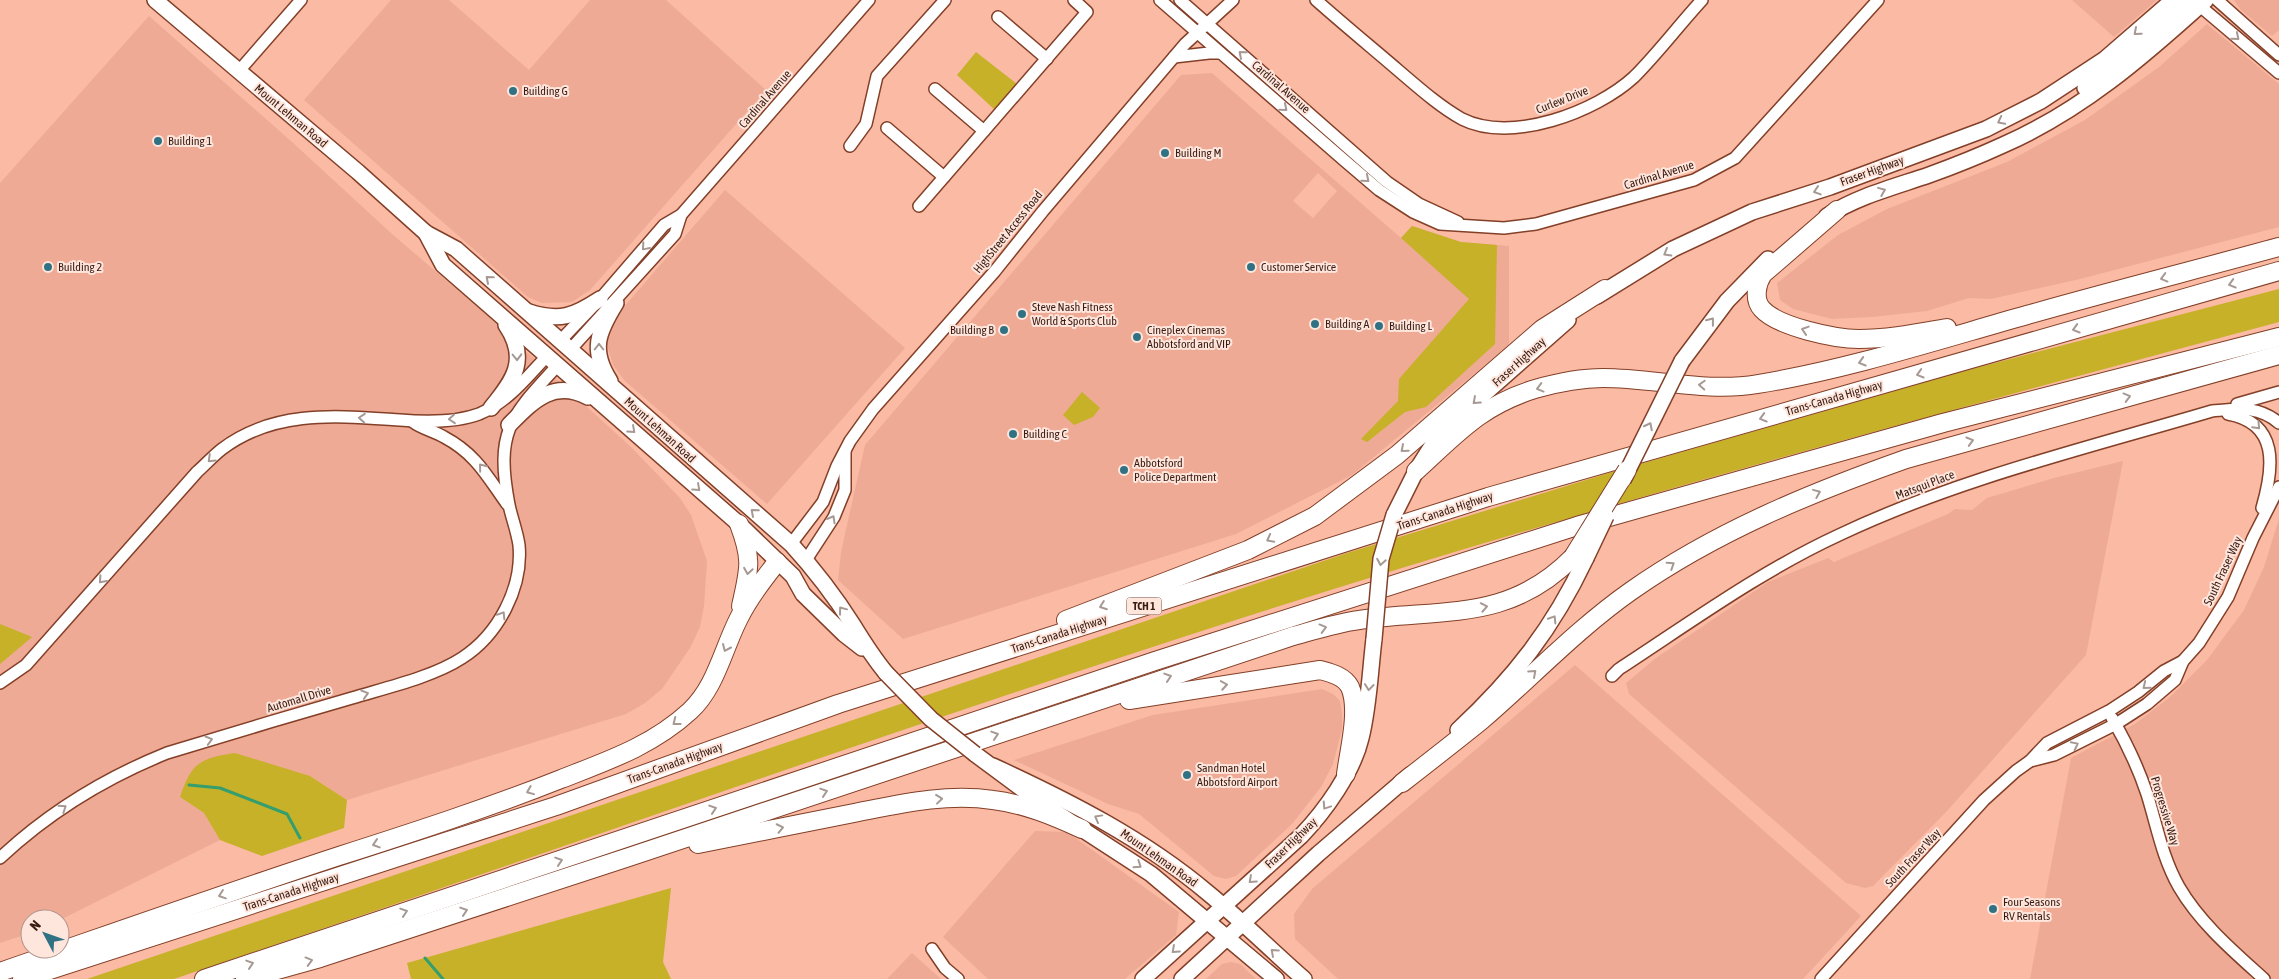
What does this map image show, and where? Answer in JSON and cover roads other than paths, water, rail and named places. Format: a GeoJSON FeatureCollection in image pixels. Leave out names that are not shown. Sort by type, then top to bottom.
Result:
{"type":"FeatureCollection","features":[{"type":"Feature","properties":{"kind":"highway"},"geometry":{"type":"LineString","coordinates":[[1837,210],[1763,274],[1757,283],[1757,300],[1761,309],[1770,315],[1805,330],[1825,336],[1858,339],[1938,330],[2060,306]]}},
{"type":"Feature","properties":{"kind":"highway"},"geometry":{"type":"LineString","coordinates":[[1416,471],[1471,420],[1501,402],[1536,389],[1601,378],[1678,384],[1746,386],[1848,366],[2279,247]]}},
{"type":"Feature","properties":{"kind":"highway","name":"Trans-Canada Highway"},"geometry":{"type":"LineString","coordinates":[[22,979],[556,806],[838,704],[1488,497],[2279,271]]}},
{"type":"Feature","properties":{"kind":"highway"},"geometry":{"type":"LineString","coordinates":[[838,704],[1240,554],[1315,516],[1397,455],[1542,329],[1606,289]]}},
{"type":"Feature","properties":{"kind":"highway"},"geometry":{"type":"LineString","coordinates":[[204,979],[1154,661],[1577,526],[1943,423],[2279,338]]}},
{"type":"Feature","properties":{"kind":"highway"},"geometry":{"type":"LineString","coordinates":[[1402,783],[1482,720],[1630,591],[1692,551],[1756,518],[1855,477],[1906,459],[2279,355]]}},
{"type":"Feature","properties":{"kind":"highway"},"geometry":{"type":"LineString","coordinates":[[245,979],[320,958],[629,857],[1293,636],[1358,620],[1482,608],[1508,601],[1534,590],[1579,558],[1627,470]]}},
{"type":"Feature","properties":{"kind":"highway"},"geometry":{"type":"LineString","coordinates":[[739,524],[747,545],[750,564],[739,619]]}},
{"type":"Feature","properties":{"kind":"highway"},"geometry":{"type":"LineString","coordinates":[[0,972],[262,881],[491,807],[611,761],[650,742],[692,709],[709,687],[752,594],[778,562]]}},
{"type":"Feature","properties":{"kind":"highway"},"geometry":{"type":"LineString","coordinates":[[1055,715],[1152,696],[1320,670],[1337,675],[1349,686],[1355,708],[1346,774]]}},
{"type":"Feature","properties":{"kind":"highway"},"geometry":{"type":"LineString","coordinates":[[629,857],[900,804],[948,798],[992,799],[1011,802],[1041,811],[1082,829]]}},
{"type":"Feature","properties":{"kind":"main road","name":"Mount Lehman Road"},"geometry":{"type":"LineString","coordinates":[[155,0],[358,172],[426,233],[456,249],[791,544],[806,560],[852,623],[868,651]]}},
{"type":"Feature","properties":{"kind":"main road","name":"Fraser Highway"},"geometry":{"type":"LineString","coordinates":[[1143,979],[1315,821],[1346,774],[1361,740],[1366,711],[1378,581],[1386,538],[1394,515],[1416,471],[1433,444],[1450,424],[1544,340],[1606,289],[1672,249],[1752,212],[1830,187],[1986,129],[2041,101],[2105,59],[2173,0]]}},
{"type":"Feature","properties":{"kind":"main road","name":"Fraser Highway"},"geometry":{"type":"LineString","coordinates":[[1627,470],[1682,361],[1727,301],[1748,278],[1796,236],[1837,210],[2018,138],[2056,119],[2109,83],[2148,53],[2196,1]]}},
{"type":"Feature","properties":{"kind":"main road","name":"Mount Lehman Road"},"geometry":{"type":"LineString","coordinates":[[426,233],[443,265],[739,524],[793,576],[803,594],[844,634],[868,651],[931,719],[1013,783],[1151,874],[1276,979]]}},
{"type":"Feature","properties":{"kind":"main road"},"geometry":{"type":"LineString","coordinates":[[526,310],[541,316],[560,318],[577,314],[600,299]]}},
{"type":"Feature","properties":{"kind":"main road"},"geometry":{"type":"LineString","coordinates":[[616,303],[600,332],[597,347],[604,371],[616,390]]}},
{"type":"Feature","properties":{"kind":"main road"},"geometry":{"type":"LineString","coordinates":[[491,408],[515,376],[518,361],[513,336],[498,313]]}},
{"type":"Feature","properties":{"kind":"main road"},"geometry":{"type":"LineString","coordinates":[[552,360],[565,346]]}},
{"type":"Feature","properties":{"kind":"main road"},"geometry":{"type":"LineString","coordinates":[[509,425],[526,407],[556,389],[577,391],[603,404]]}},
{"type":"Feature","properties":{"kind":"main road"},"geometry":{"type":"LineString","coordinates":[[778,562],[791,544]]}},
{"type":"Feature","properties":{"kind":"main road"},"geometry":{"type":"LineString","coordinates":[[1182,979],[1228,939],[1318,854],[1402,783],[1472,717],[1529,655],[1555,617],[1579,558]]}},
{"type":"Feature","properties":{"kind":"main road"},"geometry":{"type":"LineString","coordinates":[[793,576],[806,560]]}},
{"type":"Feature","properties":{"kind":"main road","name":"Mount Lehman Road"},"geometry":{"type":"LineString","coordinates":[[993,766],[1086,811],[1123,832],[1179,870],[1223,906],[1304,979]]}},
{"type":"Feature","properties":{"kind":"street"},"geometry":{"type":"LineString","coordinates":[[238,72],[301,0]]}},
{"type":"Feature","properties":{"kind":"street","name":"Cardinal Avenue"},"geometry":{"type":"LineString","coordinates":[[565,346],[600,299],[664,225],[681,215],[868,0]]}},
{"type":"Feature","properties":{"kind":"street"},"geometry":{"type":"LineString","coordinates":[[850,146],[866,124],[878,76],[945,0]]}},
{"type":"Feature","properties":{"kind":"street"},"geometry":{"type":"LineString","coordinates":[[919,206],[1087,12],[1074,0]]}},
{"type":"Feature","properties":{"kind":"street","name":"Cardinal Avenue"},"geometry":{"type":"LineString","coordinates":[[1160,0],[1379,190],[1413,212],[1440,224],[1504,228],[1536,224],[1694,180],[1735,158],[1878,0]]}},
{"type":"Feature","properties":{"kind":"street","name":"Cardinal Avenue"},"geometry":{"type":"LineString","coordinates":[[1180,0],[1387,182],[1419,204],[1466,226]]}},
{"type":"Feature","properties":{"kind":"street"},"geometry":{"type":"LineString","coordinates":[[1198,32],[1233,0]]}},
{"type":"Feature","properties":{"kind":"street","name":"Curlew Drive"},"geometry":{"type":"LineString","coordinates":[[1316,0],[1438,104],[1464,120],[1495,128],[1518,129],[1545,123],[1575,112],[1609,95],[1633,77],[1702,0]]}},
{"type":"Feature","properties":{"kind":"street"},"geometry":{"type":"LineString","coordinates":[[2217,0],[2279,55]]}},
{"type":"Feature","properties":{"kind":"street"},"geometry":{"type":"LineString","coordinates":[[2196,1],[2279,72]]}},
{"type":"Feature","properties":{"kind":"street"},"geometry":{"type":"LineString","coordinates":[[998,18],[1047,59]]}},
{"type":"Feature","properties":{"kind":"street","name":"HighStreet Access Road"},"geometry":{"type":"LineString","coordinates":[[791,544],[823,502],[837,466],[846,452],[850,441],[873,409],[995,271],[1043,211],[1174,57],[1198,32]]}},
{"type":"Feature","properties":{"kind":"street"},"geometry":{"type":"LineString","coordinates":[[1174,57],[1220,53]]}},
{"type":"Feature","properties":{"kind":"street"},"geometry":{"type":"LineString","coordinates":[[935,89],[984,131]]}},
{"type":"Feature","properties":{"kind":"street"},"geometry":{"type":"LineString","coordinates":[[888,128],[944,177]]}},
{"type":"Feature","properties":{"kind":"street","name":"Cardinal Avenue"},"geometry":{"type":"LineString","coordinates":[[565,346],[616,303],[675,234],[681,215]]}},
{"type":"Feature","properties":{"kind":"street","name":"Automall Drive"},"geometry":{"type":"LineString","coordinates":[[0,683],[26,665],[197,472],[221,449],[252,431],[286,419],[330,415],[411,421],[458,419],[478,414],[507,399],[552,360]]}},
{"type":"Feature","properties":{"kind":"street","name":"Automall Drive"},"geometry":{"type":"LineString","coordinates":[[509,507],[503,460],[509,425],[552,360]]}},
{"type":"Feature","properties":{"kind":"street"},"geometry":{"type":"LineString","coordinates":[[2212,411],[2279,392]]}},
{"type":"Feature","properties":{"kind":"street","name":"Matsqui Place"},"geometry":{"type":"LineString","coordinates":[[1612,676],[1619,669],[1751,583],[1836,536],[1868,521],[1959,486],[2212,411],[2248,408],[2263,412],[2279,422]]}},
{"type":"Feature","properties":{"kind":"street"},"geometry":{"type":"LineString","coordinates":[[2212,411],[2242,416],[2250,420],[2261,431],[2270,445],[2272,458],[2268,488],[2253,538]]}},
{"type":"Feature","properties":{"kind":"street","name":"Automall Drive"},"geometry":{"type":"LineString","coordinates":[[0,858],[47,818],[75,799],[135,766],[167,753],[419,678],[462,658],[483,640],[504,614],[517,574],[519,546],[515,522],[509,507],[487,472],[468,453],[444,436],[418,426],[411,421]]}},
{"type":"Feature","properties":{"kind":"street","name":"HighStreet Access Road"},"geometry":{"type":"LineString","coordinates":[[806,560],[834,517],[845,490],[846,452]]}},
{"type":"Feature","properties":{"kind":"street","name":"South Fraser Way"},"geometry":{"type":"LineString","coordinates":[[2030,761],[2054,755],[2116,724],[2147,704],[2175,680],[2183,661],[2199,643],[2214,621],[2230,592],[2253,538],[2279,487]]}},
{"type":"Feature","properties":{"kind":"street","name":"South Fraser Way"},"geometry":{"type":"LineString","coordinates":[[1821,979],[1984,800],[2030,761],[2047,743],[2109,711],[2138,692],[2164,671],[2183,661]]}},
{"type":"Feature","properties":{"kind":"street","name":"Progressive Way"},"geometry":{"type":"LineString","coordinates":[[2109,711],[2137,766],[2147,794],[2160,846],[2179,886],[2208,926],[2229,948],[2264,979]]}},
{"type":"Feature","properties":{"kind":"street"},"geometry":{"type":"LineString","coordinates":[[932,949],[945,968],[958,979]]}},
{"type":"Feature","properties":{"kind":"waterway"},"geometry":{"type":"LineString","coordinates":[[189,785],[220,788],[287,814],[300,838]]}},
{"type":"Feature","properties":{"kind":"waterway"},"geometry":{"type":"LineString","coordinates":[[425,958],[443,979]]}},
{"type":"Feature","properties":{"kind":"place","name":"Building G"},"geometry":{"type":"Point","coordinates":[513,91]}},
{"type":"Feature","properties":{"kind":"place","name":"Building 1"},"geometry":{"type":"Point","coordinates":[158,141]}},
{"type":"Feature","properties":{"kind":"place","name":"Building M"},"geometry":{"type":"Point","coordinates":[1165,153]}},
{"type":"Feature","properties":{"kind":"place","name":"Building 2"},"geometry":{"type":"Point","coordinates":[48,267]}},
{"type":"Feature","properties":{"kind":"place","name":"Customer Service"},"geometry":{"type":"Point","coordinates":[1251,267]}},
{"type":"Feature","properties":{"kind":"place","name":"Steve Nash Fitness World & Sports Club"},"geometry":{"type":"Point","coordinates":[1022,314]}},
{"type":"Feature","properties":{"kind":"place","name":"Building A"},"geometry":{"type":"Point","coordinates":[1315,324]}},
{"type":"Feature","properties":{"kind":"place","name":"Building L"},"geometry":{"type":"Point","coordinates":[1379,326]}},
{"type":"Feature","properties":{"kind":"place","name":"Building B"},"geometry":{"type":"Point","coordinates":[1004,330]}},
{"type":"Feature","properties":{"kind":"place","name":"Cineplex Cinemas Abbotsford and VIP"},"geometry":{"type":"Point","coordinates":[1137,337]}},
{"type":"Feature","properties":{"kind":"place","name":"Building C"},"geometry":{"type":"Point","coordinates":[1013,434]}},
{"type":"Feature","properties":{"kind":"place","name":"Abbotsford Police Department"},"geometry":{"type":"Point","coordinates":[1124,470]}},
{"type":"Feature","properties":{"kind":"place","name":"Sandman Hotel Abbotsford Airport"},"geometry":{"type":"Point","coordinates":[1187,775]}},
{"type":"Feature","properties":{"kind":"place","name":"Four Seasons RV Rentals"},"geometry":{"type":"Point","coordinates":[1993,909]}}]}
